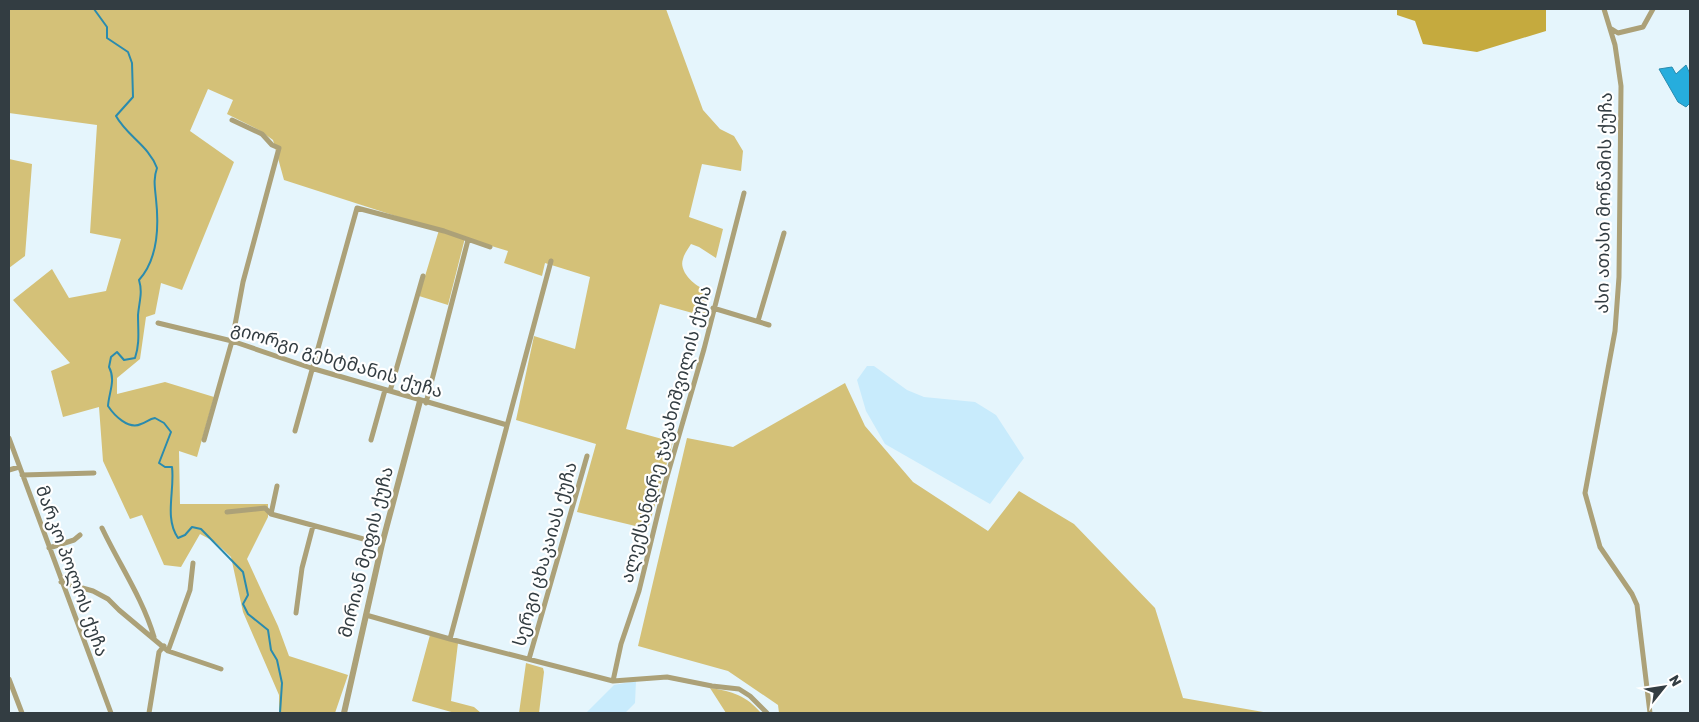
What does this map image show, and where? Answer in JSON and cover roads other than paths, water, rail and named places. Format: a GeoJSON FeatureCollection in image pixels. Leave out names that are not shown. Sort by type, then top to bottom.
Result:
{"type":"FeatureCollection","features":[{"type":"Feature","properties":{"kind":"street","name":"ასი ათასი მოწამის ქუჩა"},"geometry":{"type":"LineString","coordinates":[[1604,9],[1620,67],[1619,277],[1615,332],[1585,493],[1600,547],[1632,594],[1637,606],[1650,713]]}},
{"type":"Feature","properties":{"kind":"street"},"geometry":{"type":"LineString","coordinates":[[1610,28],[1618,34],[1643,26],[1653,9]]}},
{"type":"Feature","properties":{"kind":"street"},"geometry":{"type":"LineString","coordinates":[[204,440],[232,341],[243,282],[279,148],[272,145],[262,134],[232,120]]}},
{"type":"Feature","properties":{"kind":"street","name":"ალექსანდრე ჯავახიშვილის ქუჩა"},"geometry":{"type":"LineString","coordinates":[[613,681],[621,644],[639,591],[668,471],[704,349],[744,193]]}},
{"type":"Feature","properties":{"kind":"street"},"geometry":{"type":"LineString","coordinates":[[295,431],[357,208],[444,231],[490,247]]}},
{"type":"Feature","properties":{"kind":"street"},"geometry":{"type":"LineString","coordinates":[[758,321],[784,233]]}},
{"type":"Feature","properties":{"kind":"street"},"geometry":{"type":"LineString","coordinates":[[423,402],[468,240]]}},
{"type":"Feature","properties":{"kind":"street"},"geometry":{"type":"LineString","coordinates":[[450,639],[551,261]]}},
{"type":"Feature","properties":{"kind":"street"},"geometry":{"type":"LineString","coordinates":[[371,440],[423,276]]}},
{"type":"Feature","properties":{"kind":"street"},"geometry":{"type":"LineString","coordinates":[[713,308],[770,325]]}},
{"type":"Feature","properties":{"kind":"street","name":"გიორგი გეხტმანის ქუჩა"},"geometry":{"type":"LineString","coordinates":[[158,323],[232,341],[311,368],[423,402],[507,424]]}},
{"type":"Feature","properties":{"kind":"street","name":"მირიან მეფის ქუჩა"},"geometry":{"type":"LineString","coordinates":[[343,712],[382,544],[423,402]]}},
{"type":"Feature","properties":{"kind":"street","name":"მარკო პოლოს ქუჩა"},"geometry":{"type":"LineString","coordinates":[[9,438],[111,713]]}},
{"type":"Feature","properties":{"kind":"street","name":"სერგი ცხაკაიას ქუჩა"},"geometry":{"type":"LineString","coordinates":[[529,659],[587,456]]}},
{"type":"Feature","properties":{"kind":"street"},"geometry":{"type":"LineString","coordinates":[[9,470],[19,467]]}},
{"type":"Feature","properties":{"kind":"street"},"geometry":{"type":"LineString","coordinates":[[22,475],[94,473]]}},
{"type":"Feature","properties":{"kind":"street"},"geometry":{"type":"LineString","coordinates":[[271,514],[277,486]]}},
{"type":"Feature","properties":{"kind":"street"},"geometry":{"type":"LineString","coordinates":[[227,512],[259,507],[265,508],[271,514],[382,544]]}},
{"type":"Feature","properties":{"kind":"street"},"geometry":{"type":"LineString","coordinates":[[296,613],[302,568],[313,526]]}},
{"type":"Feature","properties":{"kind":"street"},"geometry":{"type":"LineString","coordinates":[[102,528],[148,618],[154,637]]}},
{"type":"Feature","properties":{"kind":"street"},"geometry":{"type":"LineString","coordinates":[[49,548],[74,540],[80,535]]}},
{"type":"Feature","properties":{"kind":"street"},"geometry":{"type":"LineString","coordinates":[[149,713],[159,652],[166,649],[190,590],[193,563]]}},
{"type":"Feature","properties":{"kind":"street"},"geometry":{"type":"LineString","coordinates":[[61,582],[93,591],[108,599],[166,649],[222,669]]}},
{"type":"Feature","properties":{"kind":"street"},"geometry":{"type":"LineString","coordinates":[[366,615],[450,639],[613,681],[667,677],[739,689],[750,696],[766,713]]}},
{"type":"Feature","properties":{"kind":"street"},"geometry":{"type":"LineString","coordinates":[[9,679],[22,713]]}},
{"type":"Feature","properties":{"kind":"water"},"geometry":{"type":"Polygon","coordinates":[[[1686,65],[1690,74],[1690,103],[1686,107],[1678,102],[1659,69],[1672,67],[1676,74],[1686,65]]]}},
{"type":"Feature","properties":{"kind":"waterway"},"geometry":{"type":"LineString","coordinates":[[94,9],[107,27],[107,38],[128,52],[132,63],[133,97],[116,116],[149,153],[157,168],[155,176],[156,242],[150,262],[139,280],[141,293],[138,315],[137,353],[135,358],[124,360],[117,352],[111,357],[109,367],[112,381],[108,406],[126,423],[136,425],[155,418],[164,423],[171,432],[159,463],[165,467],[172,467],[171,513],[174,530],[178,538],[185,535],[192,527],[201,529],[243,572],[248,595],[243,604],[248,614],[268,630],[271,650],[277,660],[282,683],[280,713]]}}]}
